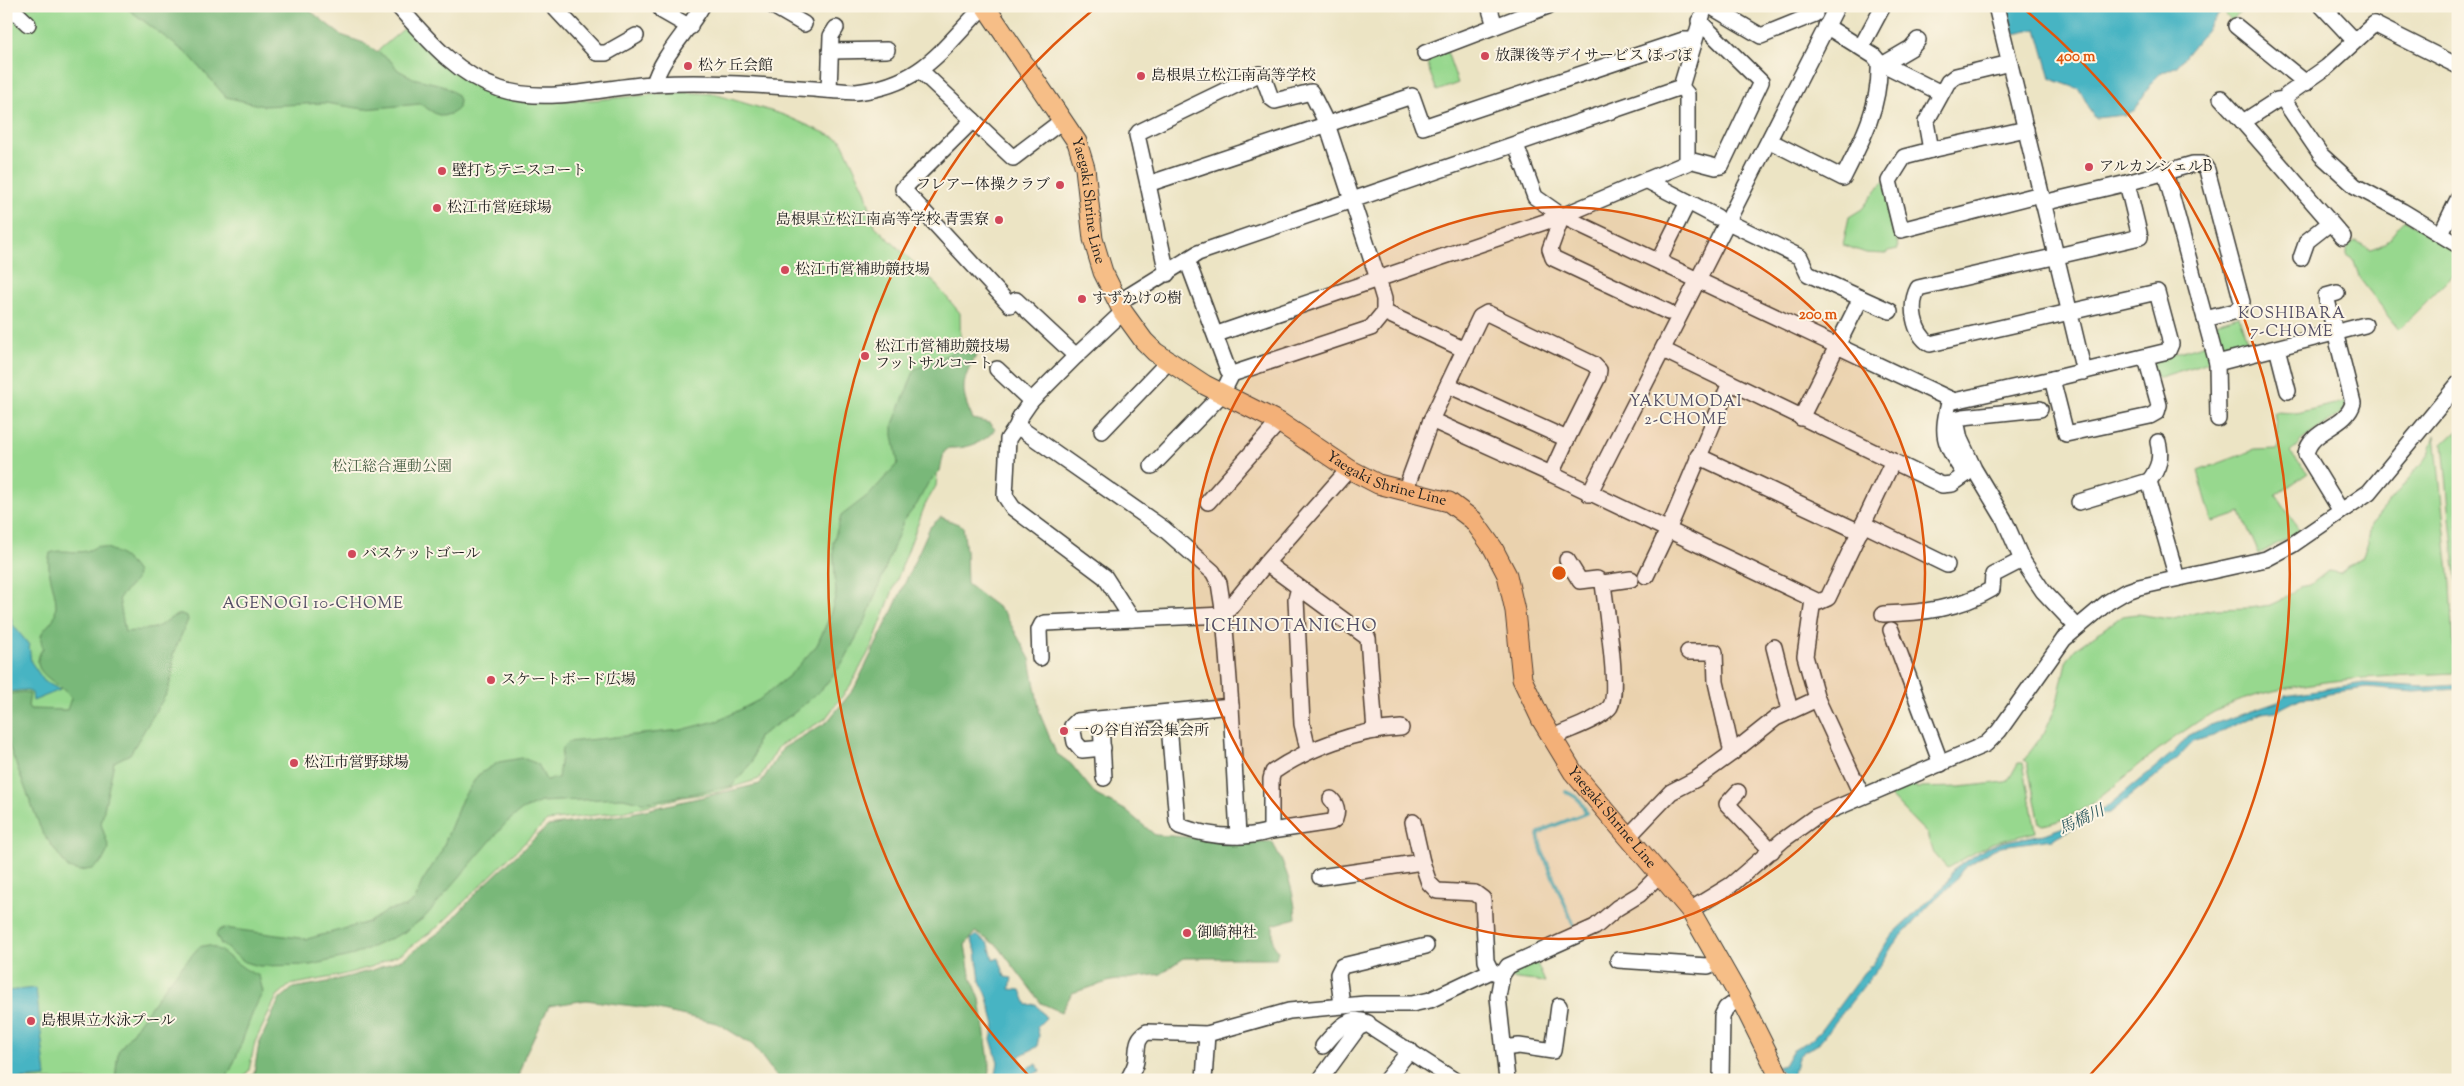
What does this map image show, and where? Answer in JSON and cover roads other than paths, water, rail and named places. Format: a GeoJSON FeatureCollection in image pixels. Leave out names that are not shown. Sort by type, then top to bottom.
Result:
{"type":"FeatureCollection","features":[{"type":"Feature","properties":{"kind":"main road","name":"Yaegaki Shrine Line"},"geometry":{"type":"LineString","coordinates":[[985,6],[1063,120],[1081,153],[1093,239],[1103,272],[1121,307],[1144,341],[1168,362],[1222,394],[1279,422],[1349,469],[1378,484],[1442,499],[1460,508],[1473,520],[1504,566],[1510,585],[1522,680],[1531,702],[1573,772],[1690,910],[1740,998],[1781,1080]]}},
{"type":"Feature","properties":{"kind":"street"},"geometry":{"type":"LineString","coordinates":[[9,6],[28,24]]}},
{"type":"Feature","properties":{"kind":"street"},"geometry":{"type":"LineString","coordinates":[[398,6],[433,45],[458,67],[501,89],[523,93],[555,94],[654,84],[716,82],[856,92],[890,87],[921,71],[985,6]]}},
{"type":"Feature","properties":{"kind":"street"},"geometry":{"type":"LineString","coordinates":[[553,6],[597,53],[606,53],[636,36]]}},
{"type":"Feature","properties":{"kind":"street"},"geometry":{"type":"LineString","coordinates":[[654,84],[657,72],[690,27],[702,6]]}},
{"type":"Feature","properties":{"kind":"street"},"geometry":{"type":"LineString","coordinates":[[773,6],[804,24]]}},
{"type":"Feature","properties":{"kind":"street"},"geometry":{"type":"LineString","coordinates":[[1489,6],[1495,26]]}},
{"type":"Feature","properties":{"kind":"street"},"geometry":{"type":"LineString","coordinates":[[1426,53],[1548,6]]}},
{"type":"Feature","properties":{"kind":"street"},"geometry":{"type":"LineString","coordinates":[[1689,160],[1687,94],[1682,87],[1705,6]]}},
{"type":"Feature","properties":{"kind":"street"},"geometry":{"type":"LineString","coordinates":[[1710,6],[1762,36],[1815,14]]}},
{"type":"Feature","properties":{"kind":"street"},"geometry":{"type":"LineString","coordinates":[[1589,494],[1699,280],[1722,220],[1770,141],[1837,6]]}},
{"type":"Feature","properties":{"kind":"street"},"geometry":{"type":"LineString","coordinates":[[1860,47],[1883,6]]}},
{"type":"Feature","properties":{"kind":"street"},"geometry":{"type":"LineString","coordinates":[[1996,6],[2084,372]]}},
{"type":"Feature","properties":{"kind":"street"},"geometry":{"type":"LineString","coordinates":[[2322,6],[2355,40]]}},
{"type":"Feature","properties":{"kind":"street"},"geometry":{"type":"LineString","coordinates":[[660,7],[662,11],[690,27]]}},
{"type":"Feature","properties":{"kind":"street"},"geometry":{"type":"LineString","coordinates":[[1217,334],[1562,216],[1689,160],[1716,167],[1721,166],[1762,82],[1699,22]]}},
{"type":"Feature","properties":{"kind":"street"},"geometry":{"type":"LineString","coordinates":[[2243,122],[2276,100],[2286,98],[2374,24],[2458,66]]}},
{"type":"Feature","properties":{"kind":"street"},"geometry":{"type":"LineString","coordinates":[[1826,26],[1874,56],[1880,64],[1941,93]]}},
{"type":"Feature","properties":{"kind":"street"},"geometry":{"type":"LineString","coordinates":[[2236,26],[2306,83]]}},
{"type":"Feature","properties":{"kind":"street"},"geometry":{"type":"LineString","coordinates":[[829,90],[831,36],[836,28]]}},
{"type":"Feature","properties":{"kind":"street"},"geometry":{"type":"LineString","coordinates":[[1148,184],[1412,96],[1424,127],[1683,40],[1694,40]]}},
{"type":"Feature","properties":{"kind":"street"},"geometry":{"type":"LineString","coordinates":[[1880,64],[1911,48],[1918,40]]}},
{"type":"Feature","properties":{"kind":"street"},"geometry":{"type":"LineString","coordinates":[[830,51],[887,50]]}},
{"type":"Feature","properties":{"kind":"street"},"geometry":{"type":"LineString","coordinates":[[1931,150],[1926,122],[1951,78],[2010,63]]}},
{"type":"Feature","properties":{"kind":"street"},"geometry":{"type":"LineString","coordinates":[[1770,141],[1843,178],[1865,135],[1875,105],[1880,64]]}},
{"type":"Feature","properties":{"kind":"street"},"geometry":{"type":"LineString","coordinates":[[921,71],[1013,158],[1063,120]]}},
{"type":"Feature","properties":{"kind":"street"},"geometry":{"type":"LineString","coordinates":[[1152,466],[1222,394],[1232,374],[1370,328],[1384,312],[1384,298],[1378,279],[1326,124],[1311,92],[1275,101],[1271,98],[1263,76],[1259,74],[1139,132],[1137,135],[1167,274]]}},
{"type":"Feature","properties":{"kind":"street"},"geometry":{"type":"LineString","coordinates":[[1132,619],[1105,577],[1009,505],[1005,489],[1008,439],[1018,426],[1020,417],[1031,401],[1115,318],[1121,307],[1198,253],[1682,87]]}},
{"type":"Feature","properties":{"kind":"street"},"geometry":{"type":"LineString","coordinates":[[2221,98],[2343,238]]}},
{"type":"Feature","properties":{"kind":"street"},"geometry":{"type":"LineString","coordinates":[[2286,98],[2287,107],[2321,154],[2355,186],[2458,245]]}},
{"type":"Feature","properties":{"kind":"street"},"geometry":{"type":"LineString","coordinates":[[974,120],[903,189],[1013,302],[1076,356]]}},
{"type":"Feature","properties":{"kind":"street"},"geometry":{"type":"LineString","coordinates":[[2026,129],[1904,156],[1889,181],[1895,231],[2127,182],[2198,163],[2205,166],[2242,302],[2237,311],[2205,319]]}},
{"type":"Feature","properties":{"kind":"street"},"geometry":{"type":"LineString","coordinates":[[1516,145],[1535,197],[1562,216],[1950,399],[1958,401],[2168,352],[2171,344],[2156,292],[1930,344],[1923,340],[1914,320],[1913,297],[1918,288],[2056,254],[2140,237],[2127,182]]}},
{"type":"Feature","properties":{"kind":"street"},"geometry":{"type":"LineString","coordinates":[[2165,172],[2217,363],[2218,419]]}},
{"type":"Feature","properties":{"kind":"street"},"geometry":{"type":"LineString","coordinates":[[1646,180],[1722,220],[1800,257],[1808,274],[1890,311]]}},
{"type":"Feature","properties":{"kind":"street"},"geometry":{"type":"LineString","coordinates":[[2441,234],[2458,199]]}},
{"type":"Feature","properties":{"kind":"street"},"geometry":{"type":"LineString","coordinates":[[1662,254],[1688,202]]}},
{"type":"Feature","properties":{"kind":"street"},"geometry":{"type":"LineString","coordinates":[[1562,216],[1550,250],[1553,258],[1668,312]]}},
{"type":"Feature","properties":{"kind":"street"},"geometry":{"type":"LineString","coordinates":[[2301,258],[2307,241],[2330,223]]}},
{"type":"Feature","properties":{"kind":"street"},"geometry":{"type":"LineString","coordinates":[[1187,260],[1217,334],[1228,370],[1232,374]]}},
{"type":"Feature","properties":{"kind":"street"},"geometry":{"type":"LineString","coordinates":[[2337,293],[2326,296],[2353,403],[2348,416],[2314,439],[2306,454],[2341,511]]}},
{"type":"Feature","properties":{"kind":"street"},"geometry":{"type":"LineString","coordinates":[[1802,418],[1861,298]]}},
{"type":"Feature","properties":{"kind":"street"},"geometry":{"type":"LineString","coordinates":[[1384,312],[1465,350]]}},
{"type":"Feature","properties":{"kind":"street"},"geometry":{"type":"LineString","coordinates":[[1405,491],[1432,420],[1448,385],[1480,317],[1487,313],[1597,366],[1598,377],[1551,474]]}},
{"type":"Feature","properties":{"kind":"street"},"geometry":{"type":"LineString","coordinates":[[2217,363],[2365,325]]}},
{"type":"Feature","properties":{"kind":"street"},"geometry":{"type":"LineString","coordinates":[[2277,348],[2288,391]]}},
{"type":"Feature","properties":{"kind":"street"},"geometry":{"type":"LineString","coordinates":[[1663,350],[1942,484],[1952,484],[1970,472]]}},
{"type":"Feature","properties":{"kind":"street"},"geometry":{"type":"LineString","coordinates":[[2052,379],[2066,434],[2150,416],[2157,412],[2159,405],[2146,358]]}},
{"type":"Feature","properties":{"kind":"street"},"geometry":{"type":"LineString","coordinates":[[1102,431],[1168,362]]}},
{"type":"Feature","properties":{"kind":"street"},"geometry":{"type":"LineString","coordinates":[[997,369],[1031,401]]}},
{"type":"Feature","properties":{"kind":"street"},"geometry":{"type":"LineString","coordinates":[[1646,576],[1668,530],[1730,383]]}},
{"type":"Feature","properties":{"kind":"street"},"geometry":{"type":"LineString","coordinates":[[1690,910],[1731,885],[1815,816],[1975,750],[1994,738],[2064,639],[2077,627],[2125,592],[2177,578],[2266,559],[2292,545],[2368,492],[2458,384]]}},
{"type":"Feature","properties":{"kind":"street"},"geometry":{"type":"LineString","coordinates":[[1448,385],[1567,439]]}},
{"type":"Feature","properties":{"kind":"street"},"geometry":{"type":"LineString","coordinates":[[1950,399],[1944,433],[1950,452],[1970,472],[2004,519],[2022,560],[2043,591],[2077,627]]}},
{"type":"Feature","properties":{"kind":"street"},"geometry":{"type":"LineString","coordinates":[[1970,472],[1960,439],[1957,425],[1958,418],[2040,409]]}},
{"type":"Feature","properties":{"kind":"street"},"geometry":{"type":"LineString","coordinates":[[1432,420],[1551,474],[1589,494],[1819,602],[1828,598],[1893,461]]}},
{"type":"Feature","properties":{"kind":"street"},"geometry":{"type":"LineString","coordinates":[[1208,502],[1279,422]]}},
{"type":"Feature","properties":{"kind":"street"},"geometry":{"type":"LineString","coordinates":[[1018,426],[1164,529],[1213,572],[1219,583],[1224,614],[1231,706],[1238,836]]}},
{"type":"Feature","properties":{"kind":"street"},"geometry":{"type":"LineString","coordinates":[[2079,502],[2149,481],[2159,464],[2160,451],[2158,442]]}},
{"type":"Feature","properties":{"kind":"street"},"geometry":{"type":"LineString","coordinates":[[1698,456],[1947,565]]}},
{"type":"Feature","properties":{"kind":"street"},"geometry":{"type":"LineString","coordinates":[[1040,658],[1039,630],[1042,624],[1224,614],[1349,469]]}},
{"type":"Feature","properties":{"kind":"street"},"geometry":{"type":"LineString","coordinates":[[2149,481],[2177,578]]}},
{"type":"Feature","properties":{"kind":"street"},"geometry":{"type":"LineString","coordinates":[[1567,560],[1580,581],[1597,579],[1603,583],[1631,579]]}},
{"type":"Feature","properties":{"kind":"street"},"geometry":{"type":"LineString","coordinates":[[1883,614],[1923,612],[1967,601],[1992,589],[1992,575],[2022,560]]}},
{"type":"Feature","properties":{"kind":"street"},"geometry":{"type":"LineString","coordinates":[[1266,563],[1368,638],[1374,731]]}},
{"type":"Feature","properties":{"kind":"street"},"geometry":{"type":"LineString","coordinates":[[1551,738],[1600,714],[1610,707],[1612,702],[1613,670],[1603,583]]}},
{"type":"Feature","properties":{"kind":"street"},"geometry":{"type":"LineString","coordinates":[[1299,588],[1296,599],[1302,724],[1308,750]]}},
{"type":"Feature","properties":{"kind":"street"},"geometry":{"type":"LineString","coordinates":[[1813,600],[1805,656],[1817,698],[1862,796]]}},
{"type":"Feature","properties":{"kind":"street"},"geometry":{"type":"LineString","coordinates":[[1891,630],[1941,764]]}},
{"type":"Feature","properties":{"kind":"street"},"geometry":{"type":"LineString","coordinates":[[1774,647],[1790,710]]}},
{"type":"Feature","properties":{"kind":"street"},"geometry":{"type":"LineString","coordinates":[[1688,652],[1716,652],[1716,682],[1732,753]]}},
{"type":"Feature","properties":{"kind":"street"},"geometry":{"type":"LineString","coordinates":[[1628,837],[1671,792],[1696,779],[1776,718],[1817,698]]}},
{"type":"Feature","properties":{"kind":"street"},"geometry":{"type":"LineString","coordinates":[[1103,748],[1082,750],[1075,742],[1072,726],[1077,721],[1231,706]]}},
{"type":"Feature","properties":{"kind":"street"},"geometry":{"type":"LineString","coordinates":[[1168,713],[1177,821],[1179,826],[1203,835],[1238,836],[1331,822],[1337,814],[1337,808],[1331,799]]}},
{"type":"Feature","properties":{"kind":"street"},"geometry":{"type":"LineString","coordinates":[[1102,724],[1104,778]]}},
{"type":"Feature","properties":{"kind":"street"},"geometry":{"type":"LineString","coordinates":[[1271,830],[1271,775],[1308,750],[1374,731],[1401,728]]}},
{"type":"Feature","properties":{"kind":"street"},"geometry":{"type":"LineString","coordinates":[[1738,792],[1727,804],[1772,851]]}},
{"type":"Feature","properties":{"kind":"street"},"geometry":{"type":"LineString","coordinates":[[1413,822],[1422,862],[1430,883],[1437,891],[1475,893],[1483,899],[1486,961],[1497,973],[1507,1080]]}},
{"type":"Feature","properties":{"kind":"street"},"geometry":{"type":"LineString","coordinates":[[1320,877],[1422,862]]}},
{"type":"Feature","properties":{"kind":"street"},"geometry":{"type":"LineString","coordinates":[[1128,1080],[1136,1062],[1137,1044],[1144,1033],[1153,1031],[1206,1034],[1280,1013],[1342,1005],[1412,1004],[1430,1000],[1497,973],[1515,961],[1595,927],[1617,908],[1640,894],[1659,875]]}},
{"type":"Feature","properties":{"kind":"street"},"geometry":{"type":"LineString","coordinates":[[1342,1005],[1338,974],[1342,966],[1426,946]]}},
{"type":"Feature","properties":{"kind":"street"},"geometry":{"type":"LineString","coordinates":[[1618,960],[1708,966],[1719,961]]}},
{"type":"Feature","properties":{"kind":"street"},"geometry":{"type":"LineString","coordinates":[[1721,1080],[1722,1016],[1726,1008],[1740,998]]}},
{"type":"Feature","properties":{"kind":"street"},"geometry":{"type":"LineString","coordinates":[[1504,1048],[1519,1046],[1553,1051],[1559,1006]]}},
{"type":"Feature","properties":{"kind":"street"},"geometry":{"type":"LineString","coordinates":[[1323,1046],[1346,1022],[1359,1020],[1371,1025],[1454,1080]]}},
{"type":"Feature","properties":{"kind":"street"},"geometry":{"type":"LineString","coordinates":[[1320,1080],[1358,1028],[1363,1025],[1371,1025]]}},
{"type":"Feature","properties":{"kind":"street"},"geometry":{"type":"LineString","coordinates":[[1204,1080],[1206,1034]]}},
{"type":"Feature","properties":{"kind":"street"},"geometry":{"type":"LineString","coordinates":[[1386,1080],[1410,1050]]}},
{"type":"Feature","properties":{"kind":"water"},"geometry":{"type":"Polygon","coordinates":[[[2007,6],[2219,6],[2220,13],[2177,66],[2160,74],[2151,83],[2135,110],[2125,115],[2095,118],[2079,89],[2051,79],[2037,29],[2014,34],[2007,6]]]}},
{"type":"Feature","properties":{"kind":"water"},"geometry":{"type":"Polygon","coordinates":[[[6,600],[13,625],[29,645],[31,662],[44,681],[60,690],[33,701],[32,693],[26,690],[6,692],[6,600]]]}},
{"type":"Feature","properties":{"kind":"water","name":"馬橋川"},"geometry":{"type":"Polygon","coordinates":[[[2364,683],[2424,687],[2458,685],[2458,689],[2414,692],[2367,688],[2328,693],[2320,697],[2301,698],[2276,711],[2262,713],[2214,736],[2194,741],[2177,759],[2110,813],[2097,815],[2053,839],[2001,846],[1990,851],[1963,869],[1950,887],[1936,898],[1893,945],[1882,963],[1817,1045],[1799,1056],[1790,1080],[1777,1067],[1784,1065],[1792,1051],[1812,1039],[1821,1030],[1864,972],[1873,964],[1890,937],[1946,884],[1953,870],[1986,848],[2002,842],[2044,834],[2069,825],[2092,810],[2104,809],[2175,751],[2188,736],[2205,727],[2278,702],[2285,695],[2364,683]]]}},
{"type":"Feature","properties":{"kind":"water"},"geometry":{"type":"Polygon","coordinates":[[[976,935],[989,944],[993,960],[999,958],[1005,977],[1012,978],[1010,989],[1021,990],[1027,1005],[1036,1004],[1046,1018],[1037,1027],[1039,1035],[1037,1047],[1019,1056],[1024,1069],[1037,1064],[1040,1071],[1028,1077],[1030,1080],[995,1080],[998,1062],[991,1039],[995,1025],[987,995],[980,981],[976,951],[971,939],[976,935]]]}},
{"type":"Feature","properties":{"kind":"water"},"geometry":{"type":"Polygon","coordinates":[[[36,988],[46,1077],[6,1080],[6,991],[36,988]]]}},
{"type":"Feature","properties":{"kind":"waterway"},"geometry":{"type":"LineString","coordinates":[[1566,792],[1579,800],[1586,813],[1548,828],[1538,835],[1542,851],[1574,926]]}},
{"type":"Feature","properties":{"kind":"place","name":"放課後等デイサービス ぽっぽ"},"geometry":{"type":"Point","coordinates":[1485,56]}},
{"type":"Feature","properties":{"kind":"place","name":"松ケ丘会館"},"geometry":{"type":"Point","coordinates":[688,66]}},
{"type":"Feature","properties":{"kind":"place","name":"島根県立松江南高等学校"},"geometry":{"type":"Point","coordinates":[1141,76]}},
{"type":"Feature","properties":{"kind":"place","name":"アルカンシェルB"},"geometry":{"type":"Point","coordinates":[2089,167]}},
{"type":"Feature","properties":{"kind":"place","name":"壁打ちテニスコート"},"geometry":{"type":"Point","coordinates":[442,171]}},
{"type":"Feature","properties":{"kind":"place","name":"フレアー体操クラブ"},"geometry":{"type":"Point","coordinates":[1060,185]}},
{"type":"Feature","properties":{"kind":"place","name":"松江市営庭球場"},"geometry":{"type":"Point","coordinates":[437,208]}},
{"type":"Feature","properties":{"kind":"place","name":"島根県立松江南高等学校 青雲寮"},"geometry":{"type":"Point","coordinates":[999,220]}},
{"type":"Feature","properties":{"kind":"place","name":"松江市営補助競技場"},"geometry":{"type":"Point","coordinates":[785,270]}},
{"type":"Feature","properties":{"kind":"place","name":"すずかけの樹"},"geometry":{"type":"Point","coordinates":[1082,299]}},
{"type":"Feature","properties":{"kind":"place","name":"松江市営補助競技場 フットサルコート"},"geometry":{"type":"Point","coordinates":[865,356]}},
{"type":"Feature","properties":{"kind":"place","name":"バスケットゴール"},"geometry":{"type":"Point","coordinates":[352,554]}},
{"type":"Feature","properties":{"kind":"place","name":"スケートボード広場"},"geometry":{"type":"Point","coordinates":[491,680]}},
{"type":"Feature","properties":{"kind":"place","name":"一の谷自治会集会所"},"geometry":{"type":"Point","coordinates":[1064,731]}},
{"type":"Feature","properties":{"kind":"place","name":"松江市営野球場"},"geometry":{"type":"Point","coordinates":[294,763]}},
{"type":"Feature","properties":{"kind":"place","name":"御崎神社"},"geometry":{"type":"Point","coordinates":[1187,933]}},
{"type":"Feature","properties":{"kind":"place","name":"島根県立水泳プール"},"geometry":{"type":"Point","coordinates":[31,1021]}},
{"type":"Feature","properties":{"kind":"district","name":"KOSHIBARA 7-CHOME"},"geometry":{"type":"Point","coordinates":[2292,323]}},
{"type":"Feature","properties":{"kind":"district","name":"YAKUMODAI 2-CHOME"},"geometry":{"type":"Point","coordinates":[1686,411]}},
{"type":"Feature","properties":{"kind":"district","name":"AGENOGI 10-CHOME"},"geometry":{"type":"Point","coordinates":[313,604]}},
{"type":"Feature","properties":{"kind":"district","name":"ICHINOTANICHO"},"geometry":{"type":"Point","coordinates":[1291,627]}},
{"type":"Feature","properties":{"kind":"park label","name":"松江総合運動公園"},"geometry":{"type":"Point","coordinates":[392,467]}}]}
